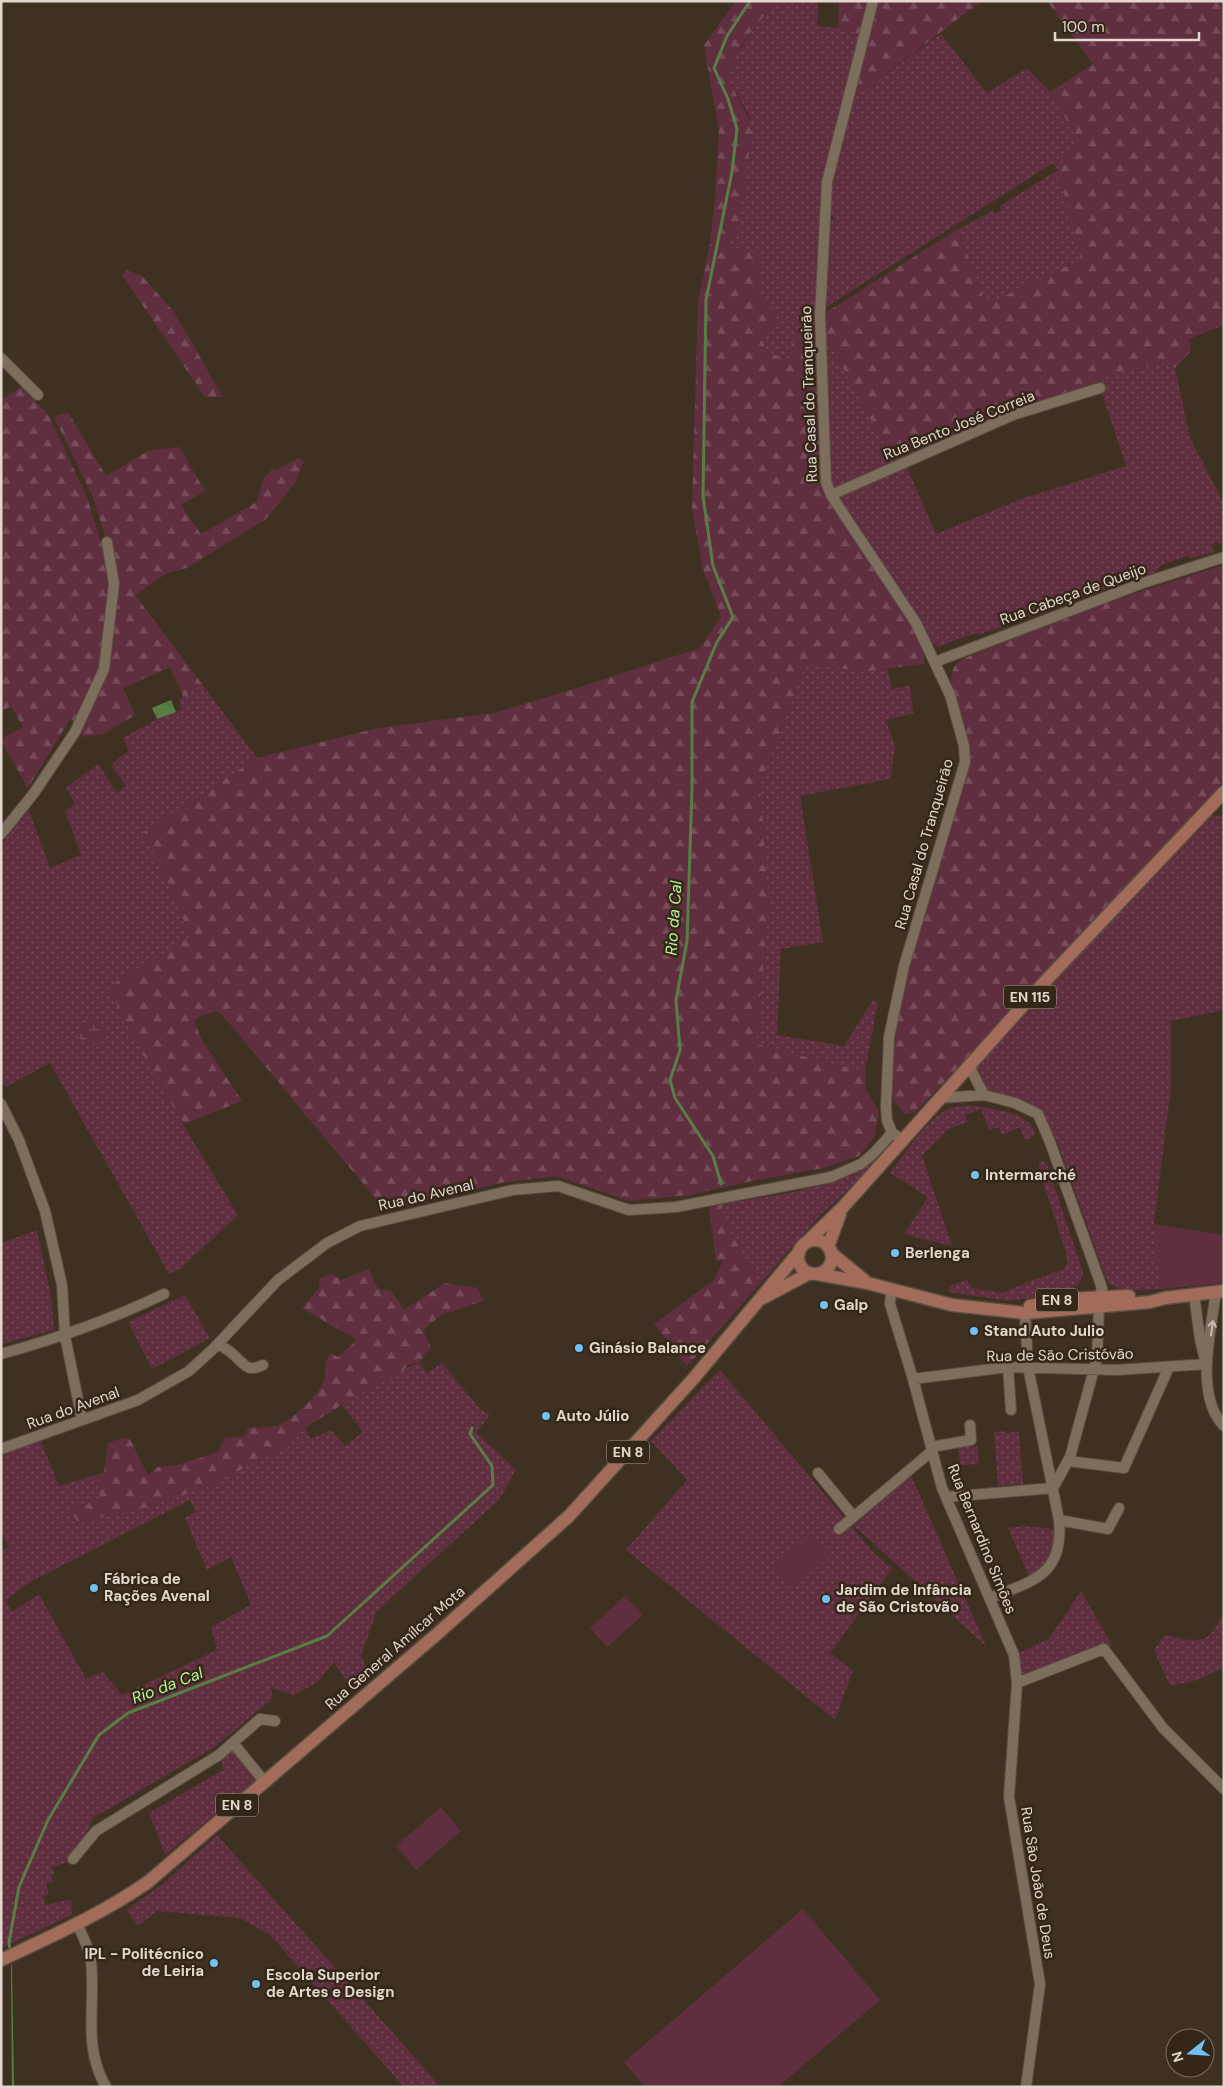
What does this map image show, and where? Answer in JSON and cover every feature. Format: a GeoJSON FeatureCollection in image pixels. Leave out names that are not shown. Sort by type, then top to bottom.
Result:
{"type":"FeatureCollection","features":[{"type":"Feature","properties":{"kind":"main road","name":"EN 115"},"geometry":{"type":"LineString","coordinates":[[803,1247],[843,1207],[904,1140],[939,1098],[1036,991],[1224,792]]}},
{"type":"Feature","properties":{"kind":"main road","name":"EN 115"},"geometry":{"type":"LineString","coordinates":[[830,1250],[843,1207]]}},
{"type":"Feature","properties":{"kind":"main road","name":"EN 8"},"geometry":{"type":"LineString","coordinates":[[803,1247],[816,1240],[830,1250],[839,1262],[867,1283]]}},
{"type":"Feature","properties":{"kind":"main road"},"geometry":{"type":"LineString","coordinates":[[803,1247],[799,1263],[806,1271],[814,1274]]}},
{"type":"Feature","properties":{"kind":"main road","name":"Rua General Amílcar Mota"},"geometry":{"type":"LineString","coordinates":[[1,1960],[78,1925],[122,1900],[148,1882],[452,1621],[569,1516],[694,1378],[761,1300],[803,1247]]}},
{"type":"Feature","properties":{"kind":"main road","name":"EN 8"},"geometry":{"type":"LineString","coordinates":[[814,1274],[827,1269],[832,1259],[830,1250]]}},
{"type":"Feature","properties":{"kind":"main road","name":"EN 8"},"geometry":{"type":"LineString","coordinates":[[814,1274],[867,1283],[952,1305],[1021,1312],[1026,1307],[1051,1301],[1099,1301],[1150,1296],[1164,1298],[1220,1291]]}},
{"type":"Feature","properties":{"kind":"main road","name":"Rua General Amílcar Mota"},"geometry":{"type":"LineString","coordinates":[[761,1300],[814,1274]]}},
{"type":"Feature","properties":{"kind":"street","name":"Rua Casal do Tranqueirão"},"geometry":{"type":"LineString","coordinates":[[873,1],[867,17],[827,182],[820,315],[826,482],[831,495],[916,623],[950,695],[964,746],[965,762],[904,966],[890,1032],[886,1107],[887,1120],[892,1133]]}},
{"type":"Feature","properties":{"kind":"street"},"geometry":{"type":"LineString","coordinates":[[1,358],[38,395]]}},
{"type":"Feature","properties":{"kind":"street","name":"Rua Bento José Correia"},"geometry":{"type":"LineString","coordinates":[[831,495],[1013,415],[1100,388]]}},
{"type":"Feature","properties":{"kind":"street"},"geometry":{"type":"LineString","coordinates":[[1,834],[34,793],[75,732],[104,669],[114,584],[107,542]]}},
{"type":"Feature","properties":{"kind":"street","name":"Rua Cabeça de Queijo"},"geometry":{"type":"LineString","coordinates":[[934,662],[1143,583],[1224,557]]}},
{"type":"Feature","properties":{"kind":"street"},"geometry":{"type":"LineString","coordinates":[[968,1066],[984,1095]]}},
{"type":"Feature","properties":{"kind":"street"},"geometry":{"type":"LineString","coordinates":[[939,1098],[984,1095],[1015,1103],[1038,1114],[1050,1142],[1096,1277],[1094,1291],[1099,1301],[1097,1358],[1068,1461],[1053,1488]]}},
{"type":"Feature","properties":{"kind":"street"},"geometry":{"type":"LineString","coordinates":[[1,1104],[19,1140],[45,1211],[62,1286],[65,1336],[82,1420]]}},
{"type":"Feature","properties":{"kind":"street"},"geometry":{"type":"LineString","coordinates":[[892,1133],[904,1140]]}},
{"type":"Feature","properties":{"kind":"street","name":"Rua do Avenal"},"geometry":{"type":"LineString","coordinates":[[1,1449],[138,1400],[189,1371],[218,1344],[278,1280],[327,1242],[360,1226],[513,1190],[558,1186],[629,1210],[676,1207],[831,1177],[861,1164],[892,1133]]}},
{"type":"Feature","properties":{"kind":"street","name":"Rua Bernardino Simões"},"geometry":{"type":"LineString","coordinates":[[891,1290],[890,1304],[946,1497],[1014,1655],[1017,1683]]}},
{"type":"Feature","properties":{"kind":"street"},"geometry":{"type":"LineString","coordinates":[[1206,1364],[1220,1291]]}},
{"type":"Feature","properties":{"kind":"street"},"geometry":{"type":"LineString","coordinates":[[1,1354],[65,1336],[120,1316],[164,1294]]}},
{"type":"Feature","properties":{"kind":"street"},"geometry":{"type":"LineString","coordinates":[[1194,1294],[1200,1338],[1206,1364],[1208,1395],[1224,1426]]}},
{"type":"Feature","properties":{"kind":"street"},"geometry":{"type":"LineString","coordinates":[[990,1598],[1032,1582],[1048,1570],[1057,1554],[1060,1532],[1053,1488],[1028,1367],[1021,1312]]}},
{"type":"Feature","properties":{"kind":"street"},"geometry":{"type":"LineString","coordinates":[[218,1344],[238,1358],[243,1366],[251,1368],[263,1365]]}},
{"type":"Feature","properties":{"kind":"street","name":"Rua de São Cristóvão"},"geometry":{"type":"LineString","coordinates":[[913,1379],[1008,1367],[1093,1370],[1206,1364]]}},
{"type":"Feature","properties":{"kind":"street"},"geometry":{"type":"LineString","coordinates":[[1008,1367],[1011,1410]]}},
{"type":"Feature","properties":{"kind":"street"},"geometry":{"type":"LineString","coordinates":[[1068,1461],[1124,1468],[1169,1367]]}},
{"type":"Feature","properties":{"kind":"street"},"geometry":{"type":"LineString","coordinates":[[839,1529],[931,1449],[971,1440],[970,1426]]}},
{"type":"Feature","properties":{"kind":"street"},"geometry":{"type":"LineString","coordinates":[[818,1473],[853,1516]]}},
{"type":"Feature","properties":{"kind":"street"},"geometry":{"type":"LineString","coordinates":[[946,1497],[1053,1488]]}},
{"type":"Feature","properties":{"kind":"street"},"geometry":{"type":"LineString","coordinates":[[1058,1520],[1108,1530],[1119,1508]]}},
{"type":"Feature","properties":{"kind":"street"},"geometry":{"type":"LineString","coordinates":[[1017,1683],[1104,1650],[1163,1728],[1224,1789]]}},
{"type":"Feature","properties":{"kind":"street","name":"Rua São João de Deus"},"geometry":{"type":"LineString","coordinates":[[1017,1683],[1009,1796],[1040,1984],[1026,2087]]}},
{"type":"Feature","properties":{"kind":"street"},"geometry":{"type":"LineString","coordinates":[[73,1859],[96,1830],[218,1755],[260,1719],[274,1721]]}},
{"type":"Feature","properties":{"kind":"street"},"geometry":{"type":"LineString","coordinates":[[233,1743],[264,1781]]}},
{"type":"Feature","properties":{"kind":"street"},"geometry":{"type":"LineString","coordinates":[[78,1925],[91,1960],[94,2057],[99,2075],[106,2087]]}},
{"type":"Feature","properties":{"kind":"green space"},"geometry":{"type":"Polygon","coordinates":[[[736,1],[797,1],[775,3],[746,39],[734,60],[731,70],[732,84],[753,129],[738,227],[726,245],[759,254],[759,298],[773,307],[777,322],[760,336],[767,353],[791,359],[792,337],[817,330],[823,482],[924,644],[924,664],[862,672],[806,663],[760,785],[769,905],[756,1044],[865,1072],[866,1090],[879,1111],[875,1136],[859,1156],[823,1168],[688,1195],[629,1201],[557,1176],[505,1182],[385,1210],[219,1011],[202,1015],[194,1021],[202,1040],[242,1101],[184,1124],[159,1085],[108,987],[191,936],[144,832],[257,758],[378,728],[494,713],[700,648],[721,616],[703,570],[692,508],[698,302],[710,244],[719,131],[704,45],[736,1]]]}},
{"type":"Feature","properties":{"kind":"green space"},"geometry":{"type":"Polygon","coordinates":[[[818,1],[817,26],[838,28],[860,34],[833,141],[817,330],[791,359],[767,353],[760,336],[773,307],[759,298],[759,255],[726,245],[738,227],[750,117],[730,81],[731,63],[775,3],[818,1]]]}},
{"type":"Feature","properties":{"kind":"green space"},"geometry":{"type":"Polygon","coordinates":[[[839,1],[870,1],[860,34],[838,28],[839,1]]]}},
{"type":"Feature","properties":{"kind":"green space"},"geometry":{"type":"Polygon","coordinates":[[[874,1],[982,1],[864,90],[852,88],[874,1]]]}},
{"type":"Feature","properties":{"kind":"green space"},"geometry":{"type":"Polygon","coordinates":[[[1047,1],[1224,1],[1224,325],[1189,339],[1191,351],[1175,368],[1160,362],[1098,378],[1099,386],[895,464],[822,330],[822,315],[958,229],[986,305],[1081,259],[1058,170],[1078,139],[1050,92],[1093,64],[1047,1]]]}},
{"type":"Feature","properties":{"kind":"green space"},"geometry":{"type":"Polygon","coordinates":[[[941,34],[987,93],[1027,68],[1050,92],[1078,139],[1058,170],[1053,163],[823,309],[827,223],[835,218],[828,213],[828,191],[852,88],[864,90],[941,34]]]}},
{"type":"Feature","properties":{"kind":"green space"},"geometry":{"type":"Polygon","coordinates":[[[1058,170],[1082,259],[986,305],[958,229],[992,211],[995,214],[1001,210],[1000,206],[1058,170]]]}},
{"type":"Feature","properties":{"kind":"green space"},"geometry":{"type":"Polygon","coordinates":[[[126,270],[142,276],[174,312],[223,397],[205,397],[122,275],[126,270]]]}},
{"type":"Feature","properties":{"kind":"green space"},"geometry":{"type":"Polygon","coordinates":[[[822,330],[895,464],[834,490],[831,486],[822,330]]]}},
{"type":"Feature","properties":{"kind":"green space"},"geometry":{"type":"Polygon","coordinates":[[[1160,362],[1175,368],[1190,438],[1224,504],[1224,542],[1219,544],[1216,541],[1212,544],[1214,552],[1191,558],[1187,556],[1161,565],[1156,572],[1064,602],[1055,603],[1048,608],[981,634],[965,636],[938,647],[932,643],[907,599],[839,496],[906,465],[936,534],[1021,499],[1126,466],[1097,378],[1160,362]]]}},
{"type":"Feature","properties":{"kind":"green space"},"geometry":{"type":"Polygon","coordinates":[[[23,386],[50,418],[87,497],[102,545],[107,581],[115,586],[107,542],[92,495],[54,417],[68,412],[106,476],[148,451],[179,447],[205,491],[181,505],[201,534],[257,502],[263,479],[274,468],[276,471],[298,458],[304,461],[295,483],[266,519],[187,568],[167,573],[135,595],[202,684],[184,698],[170,667],[123,688],[135,715],[104,734],[84,737],[71,718],[28,788],[1,741],[1,739],[23,727],[11,706],[1,712],[1,400],[23,386]]]}},
{"type":"Feature","properties":{"kind":"green space"},"geometry":{"type":"Polygon","coordinates":[[[1224,565],[1224,781],[1045,978],[914,1113],[905,1114],[894,1101],[890,1085],[893,1041],[907,971],[968,766],[950,684],[953,668],[962,659],[1111,601],[1224,565]]]}},
{"type":"Feature","properties":{"kind":"green space"},"geometry":{"type":"Polygon","coordinates":[[[806,663],[862,672],[887,669],[892,689],[910,685],[913,713],[886,720],[895,747],[890,779],[800,796],[823,942],[781,949],[777,1035],[844,1046],[873,1000],[878,1001],[865,1072],[756,1044],[769,905],[760,785],[806,663]]]}},
{"type":"Feature","properties":{"kind":"green space"},"geometry":{"type":"Polygon","coordinates":[[[202,684],[257,758],[144,832],[191,936],[159,1085],[238,1215],[181,1268],[169,1274],[50,1063],[6,1087],[1,1082],[1,845],[28,808],[50,868],[81,855],[65,811],[75,804],[66,788],[98,764],[117,793],[126,786],[111,765],[129,750],[123,738],[157,719],[182,709],[179,700],[202,684]]]}},
{"type":"Feature","properties":{"kind":"green space"},"geometry":{"type":"Polygon","coordinates":[[[1208,815],[1224,816],[1224,1010],[1171,1021],[1171,1087],[1154,1224],[1160,1289],[1118,1288],[1107,1281],[1057,1141],[1038,1114],[984,1095],[972,1068],[1208,815]]]}},
{"type":"Feature","properties":{"kind":"green space"},"geometry":{"type":"Polygon","coordinates":[[[91,1019],[100,1023],[104,1032],[100,1041],[91,1045],[82,1041],[78,1032],[82,1023],[91,1019]]]}},
{"type":"Feature","properties":{"kind":"green space"},"geometry":{"type":"Polygon","coordinates":[[[975,1106],[1019,1116],[1032,1126],[1035,1134],[1030,1139],[1024,1139],[1020,1127],[1002,1135],[999,1127],[989,1130],[981,1109],[965,1115],[968,1122],[948,1129],[922,1156],[952,1246],[904,1234],[928,1197],[890,1173],[917,1138],[941,1113],[955,1107],[975,1106]]]}},
{"type":"Feature","properties":{"kind":"green space"},"geometry":{"type":"Polygon","coordinates":[[[887,1144],[889,1146],[864,1174],[817,1218],[760,1284],[723,1219],[722,1204],[795,1192],[850,1176],[866,1166],[887,1144]]]}},
{"type":"Feature","properties":{"kind":"green space"},"geometry":{"type":"Polygon","coordinates":[[[1046,1162],[1049,1170],[1083,1272],[1082,1279],[1070,1290],[1011,1301],[949,1292],[949,1286],[967,1280],[972,1288],[1002,1293],[1064,1269],[1067,1263],[1066,1252],[1039,1170],[1039,1163],[1046,1162]]]}},
{"type":"Feature","properties":{"kind":"green space"},"geometry":{"type":"Polygon","coordinates":[[[722,1204],[723,1219],[760,1284],[687,1366],[654,1324],[714,1280],[723,1261],[716,1261],[709,1208],[722,1204]]]}},
{"type":"Feature","properties":{"kind":"green space"},"geometry":{"type":"Polygon","coordinates":[[[1154,1224],[1224,1235],[1224,1283],[1160,1289],[1154,1224]]]}},
{"type":"Feature","properties":{"kind":"green space"},"geometry":{"type":"Polygon","coordinates":[[[37,1230],[51,1297],[54,1330],[1,1344],[1,1243],[37,1230]]]}},
{"type":"Feature","properties":{"kind":"green space"},"geometry":{"type":"Polygon","coordinates":[[[369,1269],[378,1289],[391,1291],[404,1310],[445,1283],[478,1288],[483,1301],[441,1315],[423,1330],[431,1348],[419,1362],[408,1365],[400,1374],[372,1386],[305,1428],[281,1454],[261,1458],[221,1481],[143,1508],[79,1523],[70,1513],[78,1507],[100,1499],[96,1475],[104,1472],[108,1443],[122,1438],[130,1439],[148,1476],[158,1467],[177,1465],[218,1452],[225,1438],[245,1436],[248,1428],[275,1426],[296,1414],[312,1399],[323,1384],[330,1353],[338,1357],[357,1340],[302,1308],[319,1288],[320,1278],[332,1274],[341,1280],[369,1269]]]}},
{"type":"Feature","properties":{"kind":"green space"},"geometry":{"type":"Polygon","coordinates":[[[185,1295],[210,1338],[152,1369],[128,1322],[185,1295]]]}},
{"type":"Feature","properties":{"kind":"green space"},"geometry":{"type":"Polygon","coordinates":[[[419,1362],[427,1373],[442,1363],[481,1410],[490,1415],[476,1432],[516,1470],[499,1500],[377,1611],[361,1656],[369,1674],[351,1689],[334,1662],[318,1682],[294,1695],[271,1688],[273,1698],[216,1746],[93,1818],[74,1860],[52,1867],[54,1874],[51,1875],[53,1882],[46,1884],[49,1894],[44,1896],[45,1905],[71,1899],[72,1915],[1,1948],[1,1551],[9,1547],[1,1532],[1,1453],[41,1441],[59,1486],[96,1475],[100,1499],[78,1507],[70,1513],[79,1523],[143,1508],[221,1481],[261,1458],[281,1454],[305,1428],[311,1439],[331,1430],[345,1446],[363,1432],[342,1405],[372,1386],[419,1362]],[[190,1500],[30,1582],[6,1600],[12,1612],[39,1594],[86,1679],[103,1672],[122,1695],[217,1650],[211,1627],[251,1605],[231,1557],[207,1570],[185,1518],[195,1512],[190,1500]]]}},
{"type":"Feature","properties":{"kind":"green space"},"geometry":{"type":"Polygon","coordinates":[[[720,1370],[872,1551],[892,1569],[830,1653],[853,1671],[835,1720],[626,1550],[687,1480],[651,1441],[720,1370]]]}},
{"type":"Feature","properties":{"kind":"green space"},"geometry":{"type":"Polygon","coordinates":[[[1005,1431],[1007,1433],[1019,1432],[1023,1484],[998,1486],[994,1432],[1005,1431]]]}},
{"type":"Feature","properties":{"kind":"green space"},"geometry":{"type":"Polygon","coordinates":[[[977,1446],[979,1464],[960,1465],[958,1447],[977,1446]]]}},
{"type":"Feature","properties":{"kind":"green space"},"geometry":{"type":"Polygon","coordinates":[[[910,1473],[986,1646],[850,1522],[910,1473]]]}},
{"type":"Feature","properties":{"kind":"green space"},"geometry":{"type":"Polygon","coordinates":[[[1024,1526],[1055,1529],[1053,1544],[1045,1562],[1029,1576],[1008,1528],[1024,1526]]]}},
{"type":"Feature","properties":{"kind":"green space"},"geometry":{"type":"Polygon","coordinates":[[[812,1533],[832,1554],[793,1590],[773,1569],[812,1533]]]}},
{"type":"Feature","properties":{"kind":"green space"},"geometry":{"type":"Polygon","coordinates":[[[1081,1591],[1112,1645],[1017,1683],[1014,1655],[1049,1639],[1081,1591]]]}},
{"type":"Feature","properties":{"kind":"green space"},"geometry":{"type":"Polygon","coordinates":[[[625,1596],[643,1615],[607,1647],[590,1628],[625,1596]]]}},
{"type":"Feature","properties":{"kind":"green space"},"geometry":{"type":"Polygon","coordinates":[[[1224,1612],[1224,1672],[1220,1669],[1197,1680],[1170,1686],[1154,1650],[1165,1635],[1194,1640],[1201,1640],[1207,1637],[1218,1624],[1224,1612]]]}},
{"type":"Feature","properties":{"kind":"green space"},"geometry":{"type":"Polygon","coordinates":[[[230,1749],[257,1780],[165,1855],[149,1813],[223,1770],[221,1757],[230,1749]]]}},
{"type":"Feature","properties":{"kind":"green space"},"geometry":{"type":"Polygon","coordinates":[[[441,1807],[461,1831],[416,1870],[396,1846],[441,1807]]]}},
{"type":"Feature","properties":{"kind":"green space"},"geometry":{"type":"Polygon","coordinates":[[[217,1835],[441,2087],[404,2087],[270,1935],[240,1918],[157,1911],[138,1926],[126,1910],[163,1884],[217,1835]]]}},
{"type":"Feature","properties":{"kind":"green space"},"geometry":{"type":"Polygon","coordinates":[[[803,1909],[880,2000],[778,2087],[645,2087],[624,2062],[803,1909]]]}},
{"type":"Feature","properties":{"kind":"water"},"geometry":{"type":"Polygon","coordinates":[[[171,700],[176,712],[157,719],[152,708],[171,700]]]}},
{"type":"Feature","properties":{"kind":"water"},"geometry":{"type":"Polygon","coordinates":[[[12,1965],[14,2087],[12,2087],[12,1965]]]}},
{"type":"Feature","properties":{"kind":"waterway"},"geometry":{"type":"LineString","coordinates":[[721,1184],[713,1156],[675,1098],[670,1080],[680,1050],[676,1000],[687,941],[692,788],[692,702],[717,642],[733,617],[713,566],[703,496],[706,300],[732,172],[737,129],[728,99],[714,68],[727,36],[750,1]]}},
{"type":"Feature","properties":{"kind":"waterway","name":"Rio da Cal"},"geometry":{"type":"LineString","coordinates":[[10,1952],[9,1942],[19,1887],[48,1820],[99,1735],[128,1713],[327,1636],[493,1485],[492,1466],[470,1434],[472,1428]]}},
{"type":"Feature","properties":{"kind":"place","name":"Intermarché"},"geometry":{"type":"Point","coordinates":[975,1175]}},
{"type":"Feature","properties":{"kind":"place","name":"Berlenga"},"geometry":{"type":"Point","coordinates":[895,1253]}},
{"type":"Feature","properties":{"kind":"place","name":"Galp"},"geometry":{"type":"Point","coordinates":[824,1305]}},
{"type":"Feature","properties":{"kind":"place","name":"Stand Auto Julio"},"geometry":{"type":"Point","coordinates":[974,1331]}},
{"type":"Feature","properties":{"kind":"place","name":"Ginásio Balance"},"geometry":{"type":"Point","coordinates":[579,1348]}},
{"type":"Feature","properties":{"kind":"place","name":"Auto Júlio"},"geometry":{"type":"Point","coordinates":[546,1416]}},
{"type":"Feature","properties":{"kind":"place","name":"Fábrica de Rações Avenal"},"geometry":{"type":"Point","coordinates":[94,1588]}},
{"type":"Feature","properties":{"kind":"place","name":"Jardim de Infância de São Cristovão"},"geometry":{"type":"Point","coordinates":[826,1599]}},
{"type":"Feature","properties":{"kind":"place","name":"IPL - Politécnico de Leiria"},"geometry":{"type":"Point","coordinates":[214,1963]}},
{"type":"Feature","properties":{"kind":"place","name":"Escola Superior de Artes e Design"},"geometry":{"type":"Point","coordinates":[256,1984]}}]}
